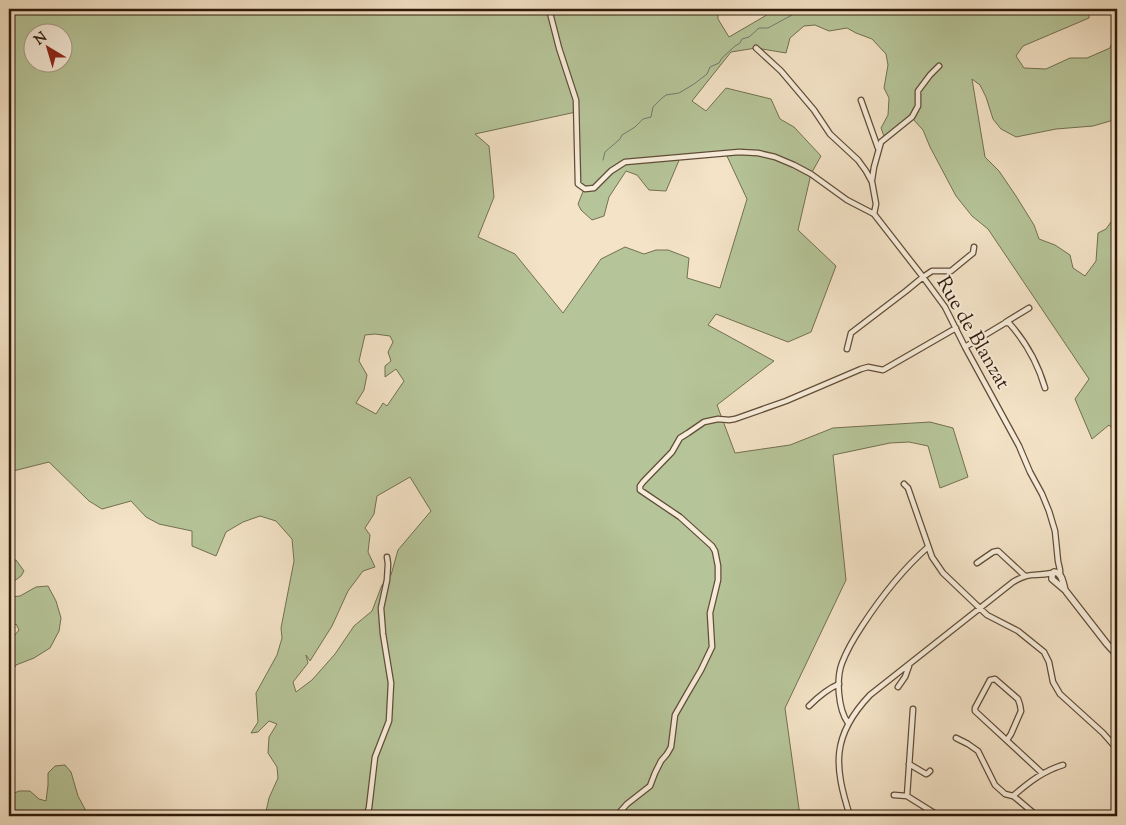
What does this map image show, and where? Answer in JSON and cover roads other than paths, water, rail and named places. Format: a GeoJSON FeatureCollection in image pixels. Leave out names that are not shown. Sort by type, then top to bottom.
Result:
{"type":"FeatureCollection","features":[{"type":"Feature","properties":{"kind":"street","name":"Rue de Blanzat"},"geometry":{"type":"LineString","coordinates":[[549,9],[559,48],[576,100],[578,184],[584,189],[594,188],[610,172],[625,162],[739,152],[758,153],[775,157],[794,165],[811,174],[847,200],[874,214],[945,307],[1019,446],[1049,510],[1055,531],[1060,570],[1056,576],[1117,655]]}},
{"type":"Feature","properties":{"kind":"street"},"geometry":{"type":"LineString","coordinates":[[756,48],[781,71],[814,110],[830,134],[858,160],[872,182]]}},
{"type":"Feature","properties":{"kind":"street"},"geometry":{"type":"LineString","coordinates":[[874,214],[876,204],[872,182],[881,142],[912,117],[918,106],[918,91],[939,66]]}},
{"type":"Feature","properties":{"kind":"street"},"geometry":{"type":"LineString","coordinates":[[861,100],[879,149]]}},
{"type":"Feature","properties":{"kind":"street"},"geometry":{"type":"LineString","coordinates":[[847,349],[851,333],[923,276],[932,271],[951,271],[974,254],[974,247]]}},
{"type":"Feature","properties":{"kind":"street"},"geometry":{"type":"LineString","coordinates":[[965,347],[1029,308]]}},
{"type":"Feature","properties":{"kind":"street"},"geometry":{"type":"LineString","coordinates":[[1005,323],[1009,323],[1016,330],[1040,371],[1045,388]]}},
{"type":"Feature","properties":{"kind":"street"},"geometry":{"type":"LineString","coordinates":[[619,813],[627,804],[650,786],[661,761],[671,747],[675,716],[712,647],[710,613],[718,580],[718,560],[712,546],[680,517],[640,490],[640,486],[672,452],[680,438],[704,422],[736,419],[786,401],[862,368],[868,367],[883,370],[956,328]]}},
{"type":"Feature","properties":{"kind":"street"},"geometry":{"type":"LineString","coordinates":[[904,484],[908,488],[932,557],[943,573],[987,615],[1018,632],[1044,652],[1049,662],[1053,682],[1060,694],[1117,749]]}},
{"type":"Feature","properties":{"kind":"street"},"geometry":{"type":"LineString","coordinates":[[848,723],[844,717],[839,684],[841,666],[849,647],[885,593],[928,547]]}},
{"type":"Feature","properties":{"kind":"street"},"geometry":{"type":"LineString","coordinates":[[977,563],[985,556],[998,551],[1025,576]]}},
{"type":"Feature","properties":{"kind":"street"},"geometry":{"type":"LineString","coordinates":[[366,816],[369,808],[376,757],[389,721],[391,683],[381,608],[388,580],[386,557]]}},
{"type":"Feature","properties":{"kind":"street"},"geometry":{"type":"LineString","coordinates":[[850,816],[843,793],[838,763],[840,747],[848,723],[862,704],[870,695],[1013,582],[1033,574],[1056,576]]}},
{"type":"Feature","properties":{"kind":"street"},"geometry":{"type":"LineString","coordinates":[[898,687],[906,677],[908,666]]}},
{"type":"Feature","properties":{"kind":"street"},"geometry":{"type":"LineString","coordinates":[[1007,740],[1021,711],[1020,705],[1018,700],[995,678],[990,680],[975,711],[1042,773]]}},
{"type":"Feature","properties":{"kind":"street"},"geometry":{"type":"LineString","coordinates":[[810,706],[818,696],[839,684]]}},
{"type":"Feature","properties":{"kind":"street"},"geometry":{"type":"LineString","coordinates":[[907,796],[913,709]]}},
{"type":"Feature","properties":{"kind":"street"},"geometry":{"type":"LineString","coordinates":[[956,738],[978,751],[995,785],[1005,794],[1013,796],[1037,816]]}},
{"type":"Feature","properties":{"kind":"street"},"geometry":{"type":"LineString","coordinates":[[909,764],[926,774],[930,771]]}},
{"type":"Feature","properties":{"kind":"street"},"geometry":{"type":"LineString","coordinates":[[1013,796],[1042,773],[1063,765]]}},
{"type":"Feature","properties":{"kind":"street"},"geometry":{"type":"LineString","coordinates":[[894,795],[907,796],[939,816]]}},
{"type":"Feature","properties":{"kind":"waterway"},"geometry":{"type":"LineString","coordinates":[[603,160],[605,152],[622,135],[635,127],[643,119],[651,117],[653,107],[666,95],[679,93],[694,84],[707,74],[710,67],[719,63],[742,39],[749,37],[759,28],[768,28],[799,9]]}}]}
